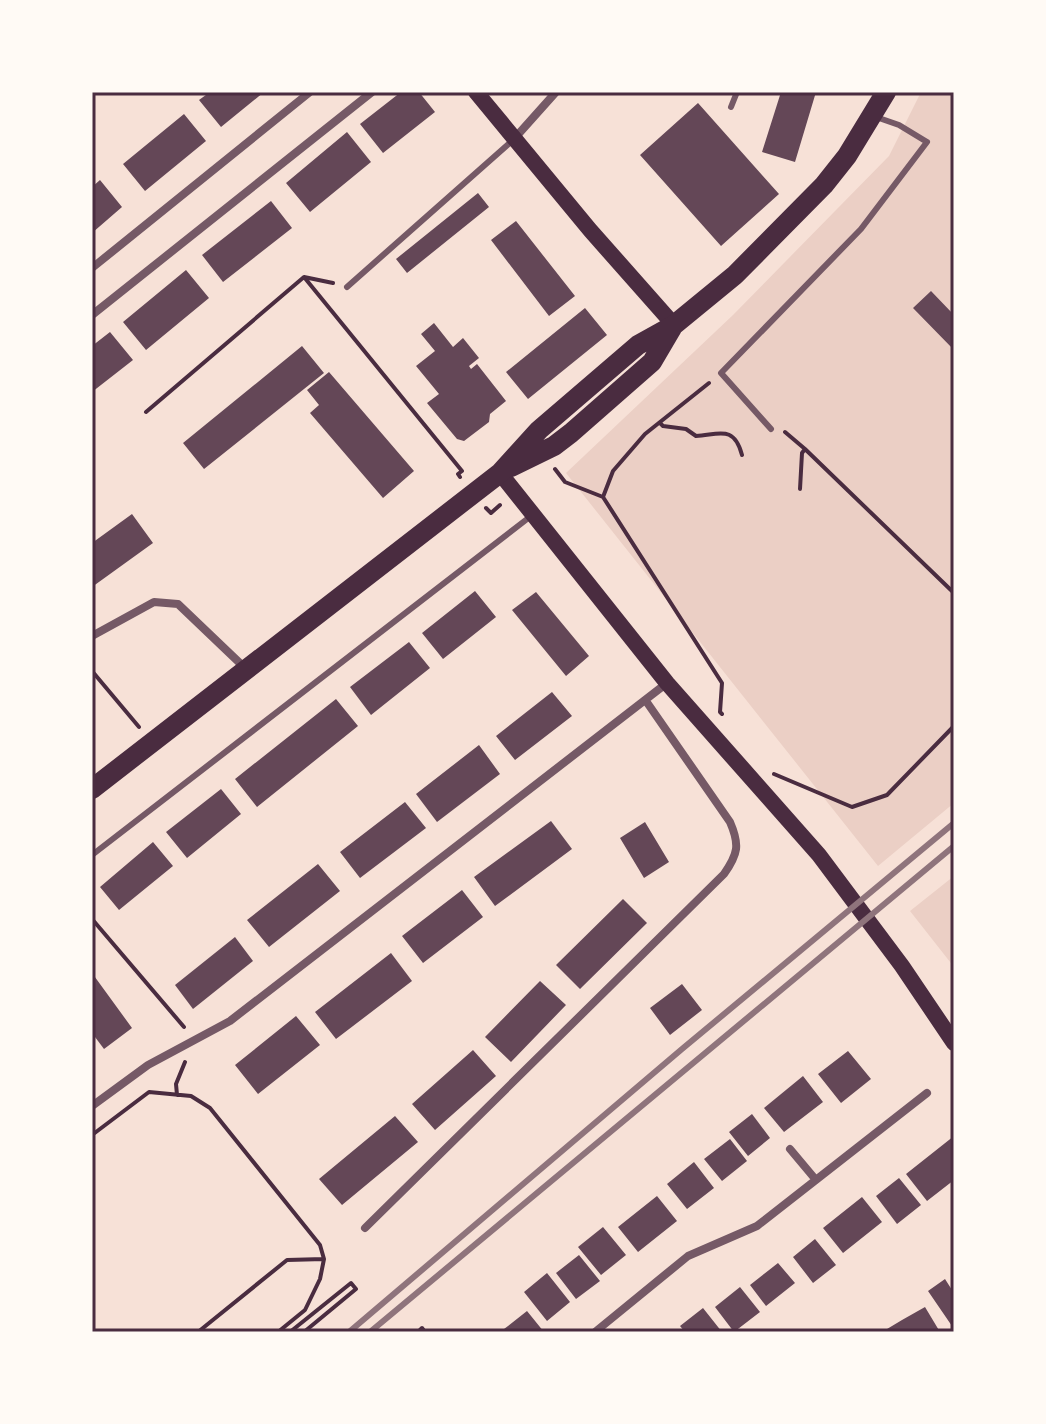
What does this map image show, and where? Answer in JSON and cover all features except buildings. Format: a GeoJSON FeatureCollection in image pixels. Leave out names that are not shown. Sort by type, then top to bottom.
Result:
{"type":"FeatureCollection","features":[{"type":"Feature","properties":{"kind":"main road"},"geometry":{"type":"LineString","coordinates":[[476,92],[674,325]]}},
{"type":"Feature","properties":{"kind":"main road"},"geometry":{"type":"LineString","coordinates":[[92,789],[500,473],[554,446],[652,362],[674,325],[735,275],[824,185],[847,156],[886,92]]}},
{"type":"Feature","properties":{"kind":"main road"},"geometry":{"type":"LineString","coordinates":[[500,473],[667,683],[819,855],[902,966],[954,1043]]}},
{"type":"Feature","properties":{"kind":"street"},"geometry":{"type":"LineString","coordinates":[[92,268],[310,92]]}},
{"type":"Feature","properties":{"kind":"street"},"geometry":{"type":"LineString","coordinates":[[92,315],[372,92]]}},
{"type":"Feature","properties":{"kind":"street"},"geometry":{"type":"LineString","coordinates":[[514,139],[556,92]]}},
{"type":"Feature","properties":{"kind":"street"},"geometry":{"type":"LineString","coordinates":[[92,636],[154,602],[178,604],[247,670]]}},
{"type":"Feature","properties":{"kind":"street"},"geometry":{"type":"LineString","coordinates":[[92,1106],[148,1065],[230,1021],[667,683]]}},
{"type":"Feature","properties":{"kind":"street"},"geometry":{"type":"LineString","coordinates":[[365,1228],[724,874],[735,857],[737,838],[730,822],[646,701]]}},
{"type":"Feature","properties":{"kind":"street"},"geometry":{"type":"LineString","coordinates":[[595,1332],[688,1256],[757,1226],[927,1093]]}},
{"type":"Feature","properties":{"kind":"street"},"geometry":{"type":"LineString","coordinates":[[790,1149],[816,1180]]}},
{"type":"Feature","properties":{"kind":"lane"},"geometry":{"type":"LineString","coordinates":[[731,107],[737,92]]}},
{"type":"Feature","properties":{"kind":"lane"},"geometry":{"type":"LineString","coordinates":[[771,429],[721,373],[861,229],[927,142],[899,125],[872,116]]}},
{"type":"Feature","properties":{"kind":"lane"},"geometry":{"type":"LineString","coordinates":[[347,287],[514,139]]}},
{"type":"Feature","properties":{"kind":"lane"},"geometry":{"type":"LineString","coordinates":[[92,855],[533,514]]}},
{"type":"Feature","properties":{"kind":"path"},"geometry":{"type":"LineString","coordinates":[[304,277],[347,287]]}},
{"type":"Feature","properties":{"kind":"path"},"geometry":{"type":"LineString","coordinates":[[146,412],[304,277]]}},
{"type":"Feature","properties":{"kind":"path"},"geometry":{"type":"LineString","coordinates":[[304,277],[462,471],[458,474],[473,494]]}},
{"type":"Feature","properties":{"kind":"path"},"geometry":{"type":"LineString","coordinates":[[603,497],[613,471],[645,434],[721,373]]}},
{"type":"Feature","properties":{"kind":"path"},"geometry":{"type":"LineString","coordinates":[[660,423],[686,429],[696,436],[720,432],[727,434],[740,446],[742,455]]}},
{"type":"Feature","properties":{"kind":"path"},"geometry":{"type":"LineString","coordinates":[[771,429],[787,432],[954,593]]}},
{"type":"Feature","properties":{"kind":"path"},"geometry":{"type":"LineString","coordinates":[[800,489],[802,453],[805,449]]}},
{"type":"Feature","properties":{"kind":"path"},"geometry":{"type":"LineString","coordinates":[[552,464],[565,482],[603,497],[722,683],[720,712],[731,724]]}},
{"type":"Feature","properties":{"kind":"path"},"geometry":{"type":"LineString","coordinates":[[92,671],[134,721]]}},
{"type":"Feature","properties":{"kind":"path"},"geometry":{"type":"LineString","coordinates":[[781,784],[772,773],[852,807],[887,795],[954,726]]}},
{"type":"Feature","properties":{"kind":"path"},"geometry":{"type":"LineString","coordinates":[[92,919],[195,1040],[176,1084],[177,1095]]}},
{"type":"Feature","properties":{"kind":"path"},"geometry":{"type":"LineString","coordinates":[[92,1135],[149,1092],[191,1096],[210,1108],[320,1245],[324,1259],[320,1279],[305,1310],[278,1332]]}},
{"type":"Feature","properties":{"kind":"path"},"geometry":{"type":"LineString","coordinates":[[198,1332],[287,1260],[324,1259]]}},
{"type":"Feature","properties":{"kind":"path"},"geometry":{"type":"LineString","coordinates":[[290,1332],[351,1283],[356,1289],[304,1332]]}},
{"type":"Feature","properties":{"kind":"path"},"geometry":{"type":"LineString","coordinates":[[418,1332],[422,1328],[425,1332]]}},
{"type":"Feature","properties":{"kind":"shaded area"},"geometry":{"type":"Polygon","coordinates":[[[921,92],[954,92],[954,803],[878,866],[566,473],[733,315],[889,156],[921,92]]]}},
{"type":"Feature","properties":{"kind":"shaded area"},"geometry":{"type":"Polygon","coordinates":[[[954,876],[954,967],[910,911],[954,876]]]}},
{"type":"Feature","properties":{"kind":"railway"},"geometry":{"type":"LineString","coordinates":[[349,1332],[954,823]]}},
{"type":"Feature","properties":{"kind":"railway"},"geometry":{"type":"LineString","coordinates":[[370,1332],[954,846]]}}]}
